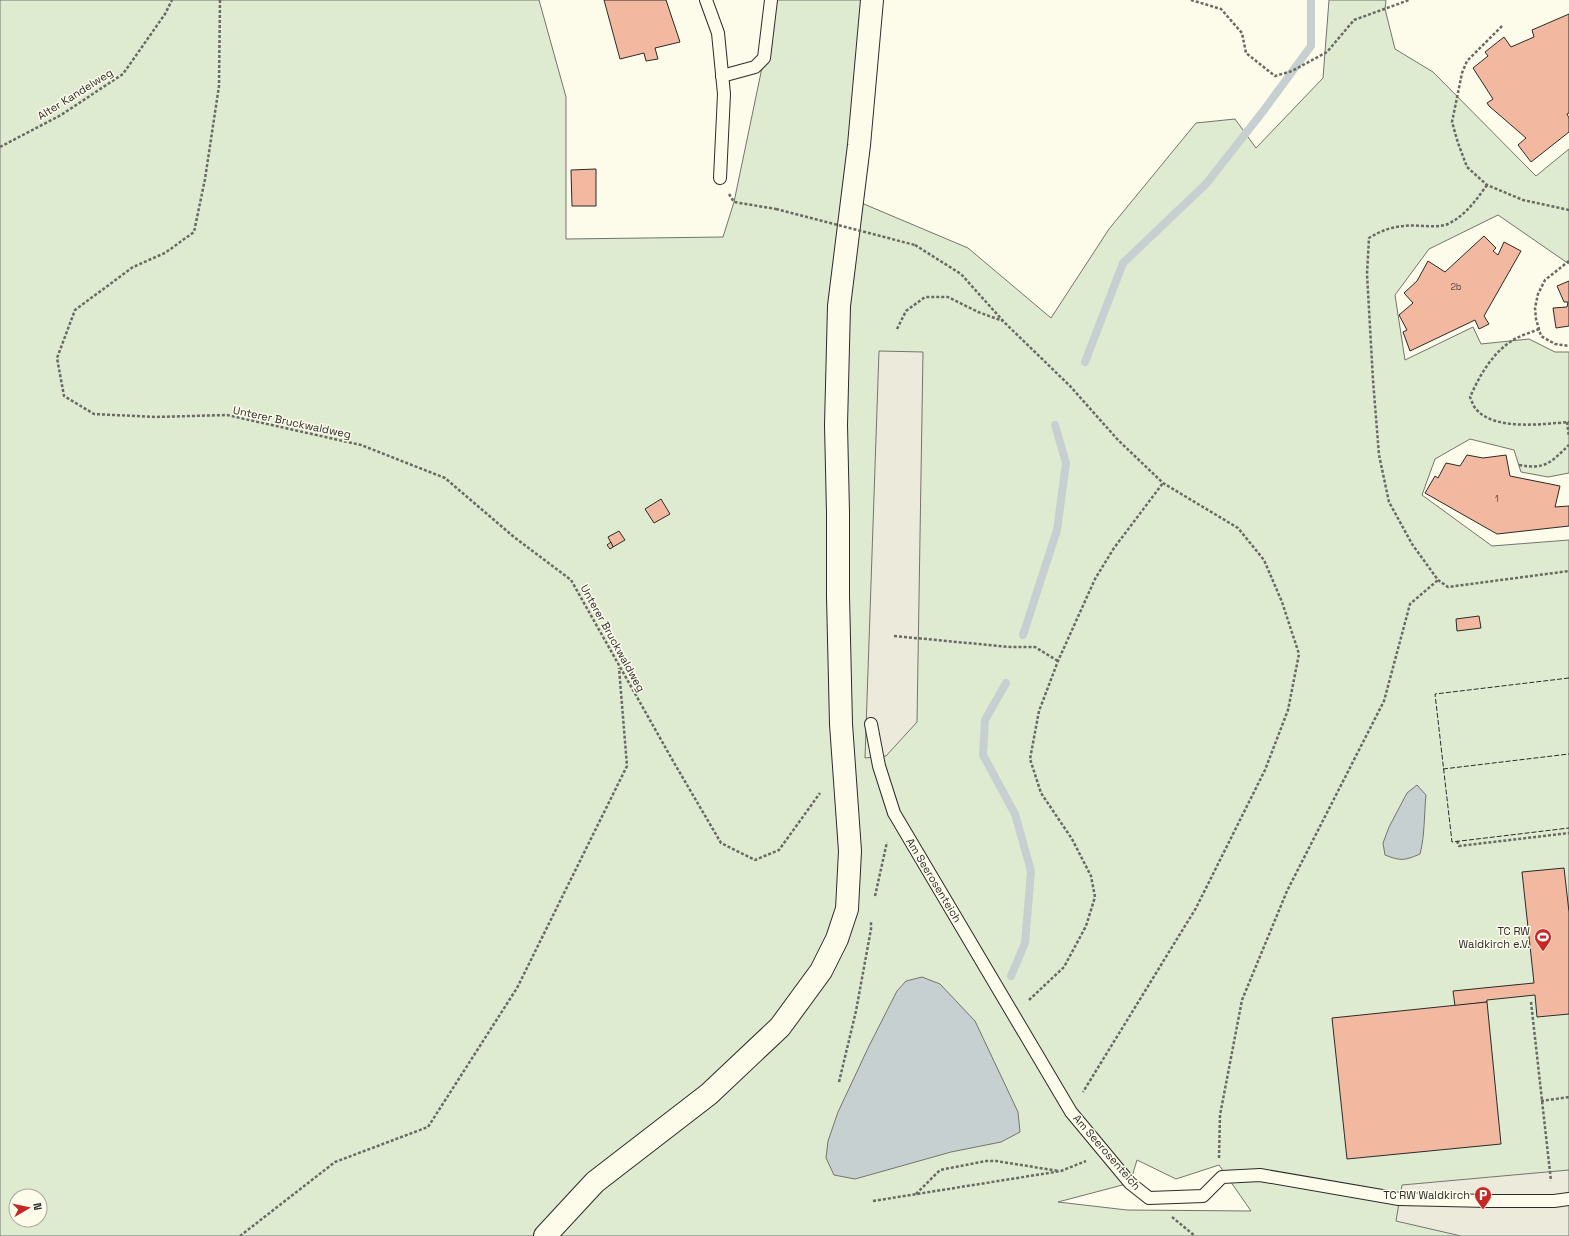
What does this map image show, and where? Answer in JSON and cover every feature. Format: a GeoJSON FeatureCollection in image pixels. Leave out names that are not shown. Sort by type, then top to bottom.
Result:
{"type":"FeatureCollection","features":[{"type":"Feature","properties":{"kind":"street"},"geometry":{"type":"LineString","coordinates":[[545,1236],[595,1182],[709,1094],[780,1027],[820,972],[837,939],[847,908],[850,851],[846,774],[841,724],[838,596],[836,425],[839,306],[859,145],[872,0]]}},
{"type":"Feature","properties":{"kind":"lane"},"geometry":{"type":"LineString","coordinates":[[706,0],[718,34],[724,94],[720,178]]}},
{"type":"Feature","properties":{"kind":"lane"},"geometry":{"type":"LineString","coordinates":[[722,76],[755,67],[764,58],[771,0]]}},
{"type":"Feature","properties":{"kind":"lane","name":"Am Seerosenteich"},"geometry":{"type":"LineString","coordinates":[[871,724],[879,766],[894,813],[1071,1112],[1130,1183],[1149,1198],[1203,1196],[1222,1177]]}},
{"type":"Feature","properties":{"kind":"lane"},"geometry":{"type":"LineString","coordinates":[[1222,1177],[1260,1175],[1399,1199],[1488,1201],[1569,1199]]}},
{"type":"Feature","properties":{"kind":"path","name":"Alter Kandelweg"},"geometry":{"type":"LineString","coordinates":[[0,148],[61,115],[124,74],[165,14],[172,0]]}},
{"type":"Feature","properties":{"kind":"path","name":"Unterer Bruckwaldweg"},"geometry":{"type":"LineString","coordinates":[[220,0],[219,86],[205,179],[194,232],[165,253],[133,267],[75,310],[57,358],[64,396],[94,414],[154,417],[227,415],[361,445],[445,478],[514,537],[571,580],[721,843],[755,860],[779,850],[821,792],[846,774]]}},
{"type":"Feature","properties":{"kind":"path"},"geometry":{"type":"LineString","coordinates":[[1191,0],[1221,9],[1242,33],[1246,53],[1275,76],[1292,71],[1327,52],[1354,20],[1409,0]]}},
{"type":"Feature","properties":{"kind":"path"},"geometry":{"type":"LineString","coordinates":[[1502,26],[1468,61],[1462,73],[1452,122],[1458,144],[1467,167],[1487,185],[1523,200],[1569,210]]}},
{"type":"Feature","properties":{"kind":"path"},"geometry":{"type":"LineString","coordinates":[[720,178],[734,202],[776,209],[915,245],[961,274],[1004,322],[1070,386],[1118,440],[1163,483],[1238,528],[1264,560],[1282,602],[1299,654],[1288,710],[1262,777],[1196,908],[1071,1112]]}},
{"type":"Feature","properties":{"kind":"path"},"geometry":{"type":"LineString","coordinates":[[1487,185],[1468,211],[1446,224],[1405,226],[1381,231],[1369,238],[1367,274],[1379,454],[1389,502],[1412,544],[1438,580],[1448,587],[1569,571]]}},
{"type":"Feature","properties":{"kind":"path"},"geometry":{"type":"LineString","coordinates":[[1569,261],[1545,280],[1538,294],[1535,308],[1536,319],[1541,336],[1555,344],[1569,346]]}},
{"type":"Feature","properties":{"kind":"path"},"geometry":{"type":"LineString","coordinates":[[897,329],[906,311],[925,297],[948,297],[978,312],[1004,322]]}},
{"type":"Feature","properties":{"kind":"path"},"geometry":{"type":"LineString","coordinates":[[1539,329],[1511,341],[1497,353],[1478,380],[1470,397],[1476,409],[1487,417],[1499,422],[1532,425],[1568,422],[1569,436]]}},
{"type":"Feature","properties":{"kind":"path"},"geometry":{"type":"LineString","coordinates":[[1519,465],[1541,467],[1554,460],[1569,445]]}},
{"type":"Feature","properties":{"kind":"path"},"geometry":{"type":"LineString","coordinates":[[1014,1015],[1064,967],[1086,926],[1095,897],[1091,876],[1072,839],[1042,793],[1030,759],[1039,711],[1058,661],[1095,578],[1114,548],[1163,483]]}},
{"type":"Feature","properties":{"kind":"path"},"geometry":{"type":"LineString","coordinates":[[1222,1177],[1219,1165],[1220,1115],[1242,1000],[1287,891],[1384,701],[1410,604],[1438,580]]}},
{"type":"Feature","properties":{"kind":"path"},"geometry":{"type":"LineString","coordinates":[[894,636],[1010,647],[1035,647],[1058,661]]}},
{"type":"Feature","properties":{"kind":"path"},"geometry":{"type":"LineString","coordinates":[[240,1236],[335,1162],[428,1127],[517,988],[627,766],[619,666]]}},
{"type":"Feature","properties":{"kind":"path"},"geometry":{"type":"LineString","coordinates":[[1458,841],[1459,846],[1569,833]]}},
{"type":"Feature","properties":{"kind":"path"},"geometry":{"type":"LineString","coordinates":[[1531,1002],[1541,1100],[1554,1200]]}},
{"type":"Feature","properties":{"kind":"path"},"geometry":{"type":"LineString","coordinates":[[1541,1100],[1569,1097]]}},
{"type":"Feature","properties":{"kind":"path"},"geometry":{"type":"LineString","coordinates":[[873,1201],[1061,1171],[1106,1154]]}},
{"type":"Feature","properties":{"kind":"path"},"geometry":{"type":"LineString","coordinates":[[916,1194],[940,1170],[986,1161],[996,1161],[1061,1171]]}},
{"type":"Feature","properties":{"kind":"green space"},"geometry":{"type":"Polygon","coordinates":[[[0,0],[539,0],[566,97],[566,239],[723,237],[734,202],[764,58],[771,0],[872,0],[852,199],[968,248],[1051,318],[1109,229],[1196,123],[1235,119],[1256,148],[1323,78],[1329,0],[1386,0],[1385,9],[1395,49],[1433,72],[1536,176],[1569,149],[1569,264],[1498,215],[1429,249],[1395,295],[1405,360],[1473,327],[1481,344],[1529,339],[1555,352],[1569,352],[1569,473],[1548,477],[1521,472],[1514,450],[1470,439],[1435,459],[1422,495],[1492,546],[1569,540],[1569,1236],[0,1236],[0,0]],[[1137,1160],[1130,1183],[1058,1202],[1127,1210],[1251,1211],[1219,1165],[1176,1179],[1137,1160]]]}},
{"type":"Feature","properties":{"kind":"shaded area"},"geometry":{"type":"Polygon","coordinates":[[[879,351],[923,352],[917,722],[886,756],[865,758],[879,351]]]}},
{"type":"Feature","properties":{"kind":"shaded area"},"geometry":{"type":"Polygon","coordinates":[[[1417,785],[1426,795],[1424,832],[1420,854],[1402,859],[1385,855],[1383,843],[1389,827],[1407,793],[1417,785]]]}},
{"type":"Feature","properties":{"kind":"shaded area"},"geometry":{"type":"Polygon","coordinates":[[[922,977],[940,984],[975,1021],[1018,1112],[1020,1132],[1001,1142],[951,1152],[855,1179],[834,1175],[826,1158],[828,1141],[838,1112],[897,991],[906,981],[922,977]]]}},
{"type":"Feature","properties":{"kind":"shaded area","name":"TC RW Waldkirch"},"geometry":{"type":"Polygon","coordinates":[[[1569,1170],[1569,1236],[1461,1236],[1396,1221],[1402,1185],[1569,1170]]]}},
{"type":"Feature","properties":{"kind":"building"},"geometry":{"type":"Polygon","coordinates":[[[604,0],[666,0],[680,42],[655,48],[658,59],[646,61],[644,53],[620,59],[604,0]]]}},
{"type":"Feature","properties":{"kind":"building"},"geometry":{"type":"Polygon","coordinates":[[[1569,14],[1569,113],[1567,114],[1569,118],[1569,132],[1531,162],[1518,145],[1526,138],[1489,106],[1487,103],[1493,99],[1473,68],[1488,56],[1485,52],[1504,37],[1511,47],[1534,37],[1532,30],[1569,14]]]}},
{"type":"Feature","properties":{"kind":"building"},"geometry":{"type":"Polygon","coordinates":[[[596,169],[596,206],[572,206],[571,170],[596,169]]]}},
{"type":"Feature","properties":{"kind":"building"},"geometry":{"type":"Polygon","coordinates":[[[1484,236],[1496,248],[1493,251],[1498,255],[1504,242],[1521,251],[1484,316],[1489,324],[1479,329],[1475,320],[1410,351],[1403,332],[1407,330],[1399,315],[1413,303],[1404,293],[1417,281],[1428,261],[1445,272],[1484,236]]]}},
{"type":"Feature","properties":{"kind":"building"},"geometry":{"type":"Polygon","coordinates":[[[1569,281],[1569,326],[1556,328],[1553,308],[1567,307],[1568,302],[1564,302],[1557,286],[1569,281]]]}},
{"type":"Feature","properties":{"kind":"building"},"geometry":{"type":"Polygon","coordinates":[[[1467,455],[1483,458],[1506,455],[1510,476],[1560,486],[1555,507],[1569,506],[1569,526],[1497,534],[1425,493],[1435,476],[1438,478],[1446,463],[1460,466],[1467,455]]]}},
{"type":"Feature","properties":{"kind":"building"},"geometry":{"type":"Polygon","coordinates":[[[661,499],[670,514],[654,523],[645,509],[661,499]]]}},
{"type":"Feature","properties":{"kind":"building"},"geometry":{"type":"Polygon","coordinates":[[[619,531],[625,540],[613,547],[608,537],[619,531]]]}},
{"type":"Feature","properties":{"kind":"building"},"geometry":{"type":"Polygon","coordinates":[[[611,542],[613,547],[610,549],[607,545],[611,542]]]}},
{"type":"Feature","properties":{"kind":"building"},"geometry":{"type":"Polygon","coordinates":[[[1479,616],[1481,628],[1457,631],[1456,619],[1479,616]]]}},
{"type":"Feature","properties":{"kind":"building"},"geometry":{"type":"Polygon","coordinates":[[[1564,868],[1569,912],[1569,1014],[1537,1017],[1535,995],[1487,1000],[1487,1002],[1455,1006],[1453,991],[1534,983],[1522,872],[1564,868]]]}},
{"type":"Feature","properties":{"kind":"building"},"geometry":{"type":"Polygon","coordinates":[[[1487,1002],[1501,1144],[1347,1159],[1332,1018],[1487,1002]]]}},
{"type":"Feature","properties":{"kind":"waterway"},"geometry":{"type":"LineString","coordinates":[[1085,362],[1123,263],[1206,184],[1264,110],[1311,46],[1311,0]]}},
{"type":"Feature","properties":{"kind":"waterway"},"geometry":{"type":"LineString","coordinates":[[1023,635],[1057,530],[1066,463],[1055,425]]}},
{"type":"Feature","properties":{"kind":"waterway"},"geometry":{"type":"LineString","coordinates":[[1006,683],[985,720],[983,755],[1015,814],[1031,871],[1025,943],[1011,976]]}},
{"type":"Feature","properties":{"kind":"fence"},"geometry":{"type":"LineString","coordinates":[[1569,678],[1435,694],[1452,842],[1569,828]]}},
{"type":"Feature","properties":{"kind":"fence"},"geometry":{"type":"LineString","coordinates":[[1443,769],[1569,754]]}},
{"type":"Feature","properties":{"kind":"place","name":"TC RW Waldkirch e.V."},"geometry":{"type":"Point","coordinates":[1543,952]}},
{"type":"Feature","properties":{"kind":"place","name":"TC RW Waldkirch"},"geometry":{"type":"Point","coordinates":[1483,1210]}}]}
